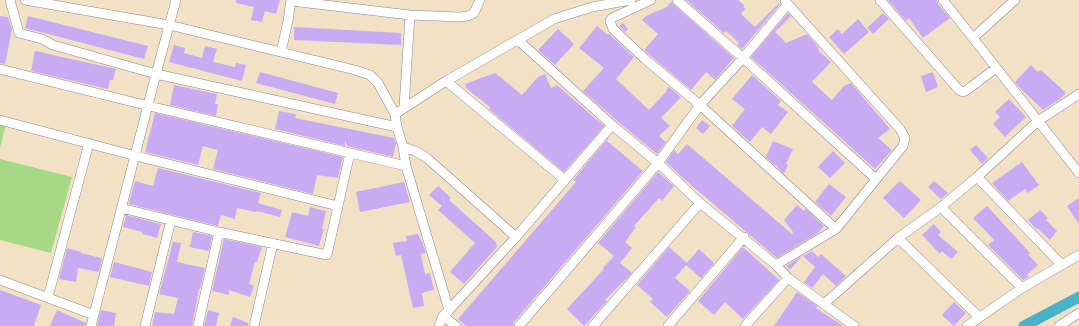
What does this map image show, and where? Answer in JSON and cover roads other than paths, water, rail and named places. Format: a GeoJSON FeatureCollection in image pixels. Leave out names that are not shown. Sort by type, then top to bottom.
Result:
{"type":"FeatureCollection","features":[{"type":"Feature","properties":{"kind":"street"},"geometry":{"type":"LineString","coordinates":[[10,0],[19,33],[42,39],[53,45],[156,74],[397,127]]}},
{"type":"Feature","properties":{"kind":"street"},"geometry":{"type":"LineString","coordinates":[[25,0],[169,24],[370,75],[378,83],[395,114],[406,166],[446,313],[456,326]]}},
{"type":"Feature","properties":{"kind":"street"},"geometry":{"type":"LineString","coordinates":[[91,326],[176,0]]}},
{"type":"Feature","properties":{"kind":"street"},"geometry":{"type":"LineString","coordinates":[[281,52],[291,0],[410,15],[459,17],[468,16],[474,13],[480,0]]}},
{"type":"Feature","properties":{"kind":"street"},"geometry":{"type":"LineString","coordinates":[[395,114],[446,81],[554,19],[592,7],[631,0]]}},
{"type":"Feature","properties":{"kind":"street"},"geometry":{"type":"LineString","coordinates":[[651,0],[612,18],[610,25],[616,33],[700,105],[836,229]]}},
{"type":"Feature","properties":{"kind":"street"},"geometry":{"type":"LineString","coordinates":[[676,0],[744,58],[876,179]]}},
{"type":"Feature","properties":{"kind":"street"},"geometry":{"type":"LineString","coordinates":[[880,0],[959,90],[963,92],[967,90],[996,68]]}},
{"type":"Feature","properties":{"kind":"street"},"geometry":{"type":"LineString","coordinates":[[943,0],[1079,173]]}},
{"type":"Feature","properties":{"kind":"street"},"geometry":{"type":"LineString","coordinates":[[973,38],[1015,0]]}},
{"type":"Feature","properties":{"kind":"street"},"geometry":{"type":"LineString","coordinates":[[519,326],[658,163],[700,105],[744,58],[787,2],[904,135],[905,138],[903,146],[836,229],[776,265]]}},
{"type":"Feature","properties":{"kind":"street"},"geometry":{"type":"LineString","coordinates":[[404,107],[410,15]]}},
{"type":"Feature","properties":{"kind":"street"},"geometry":{"type":"LineString","coordinates":[[518,40],[612,125],[658,163],[700,203],[744,237],[776,265],[788,278],[854,326]]}},
{"type":"Feature","properties":{"kind":"street"},"geometry":{"type":"LineString","coordinates":[[0,69],[149,106],[406,166]]}},
{"type":"Feature","properties":{"kind":"street"},"geometry":{"type":"LineString","coordinates":[[446,81],[565,180]]}},
{"type":"Feature","properties":{"kind":"street"},"geometry":{"type":"LineString","coordinates":[[824,304],[898,238],[941,207],[978,177],[1038,121],[1079,94]]}},
{"type":"Feature","properties":{"kind":"street"},"geometry":{"type":"LineString","coordinates":[[0,120],[136,156],[338,206]]}},
{"type":"Feature","properties":{"kind":"street"},"geometry":{"type":"LineString","coordinates":[[439,326],[446,313],[516,237],[612,125]]}},
{"type":"Feature","properties":{"kind":"street"},"geometry":{"type":"LineString","coordinates":[[48,297],[89,143]]}},
{"type":"Feature","properties":{"kind":"street"},"geometry":{"type":"LineString","coordinates":[[403,147],[415,151],[427,158],[516,237]]}},
{"type":"Feature","properties":{"kind":"street"},"geometry":{"type":"LineString","coordinates":[[121,208],[219,232],[327,255],[350,153]]}},
{"type":"Feature","properties":{"kind":"street"},"geometry":{"type":"LineString","coordinates":[[978,177],[1061,264]]}},
{"type":"Feature","properties":{"kind":"street"},"geometry":{"type":"LineString","coordinates":[[593,326],[700,203]]}},
{"type":"Feature","properties":{"kind":"street"},"geometry":{"type":"LineString","coordinates":[[941,207],[1022,288]]}},
{"type":"Feature","properties":{"kind":"street"},"geometry":{"type":"LineString","coordinates":[[145,326],[171,220]]}},
{"type":"Feature","properties":{"kind":"street"},"geometry":{"type":"LineString","coordinates":[[198,326],[219,232]]}},
{"type":"Feature","properties":{"kind":"street"},"geometry":{"type":"LineString","coordinates":[[668,326],[744,237]]}},
{"type":"Feature","properties":{"kind":"street"},"geometry":{"type":"LineString","coordinates":[[898,238],[979,317]]}},
{"type":"Feature","properties":{"kind":"street"},"geometry":{"type":"LineString","coordinates":[[254,326],[273,243]]}},
{"type":"Feature","properties":{"kind":"street"},"geometry":{"type":"LineString","coordinates":[[967,326],[1022,288],[1061,264],[1079,255]]}},
{"type":"Feature","properties":{"kind":"street"},"geometry":{"type":"LineString","coordinates":[[745,326],[788,278]]}},
{"type":"Feature","properties":{"kind":"street"},"geometry":{"type":"LineString","coordinates":[[0,280],[94,315]]}},
{"type":"Feature","properties":{"kind":"street"},"geometry":{"type":"LineString","coordinates":[[1059,326],[1079,313]]}},
{"type":"Feature","properties":{"kind":"waterway"},"geometry":{"type":"LineString","coordinates":[[1024,326],[1079,297]]}}]}
